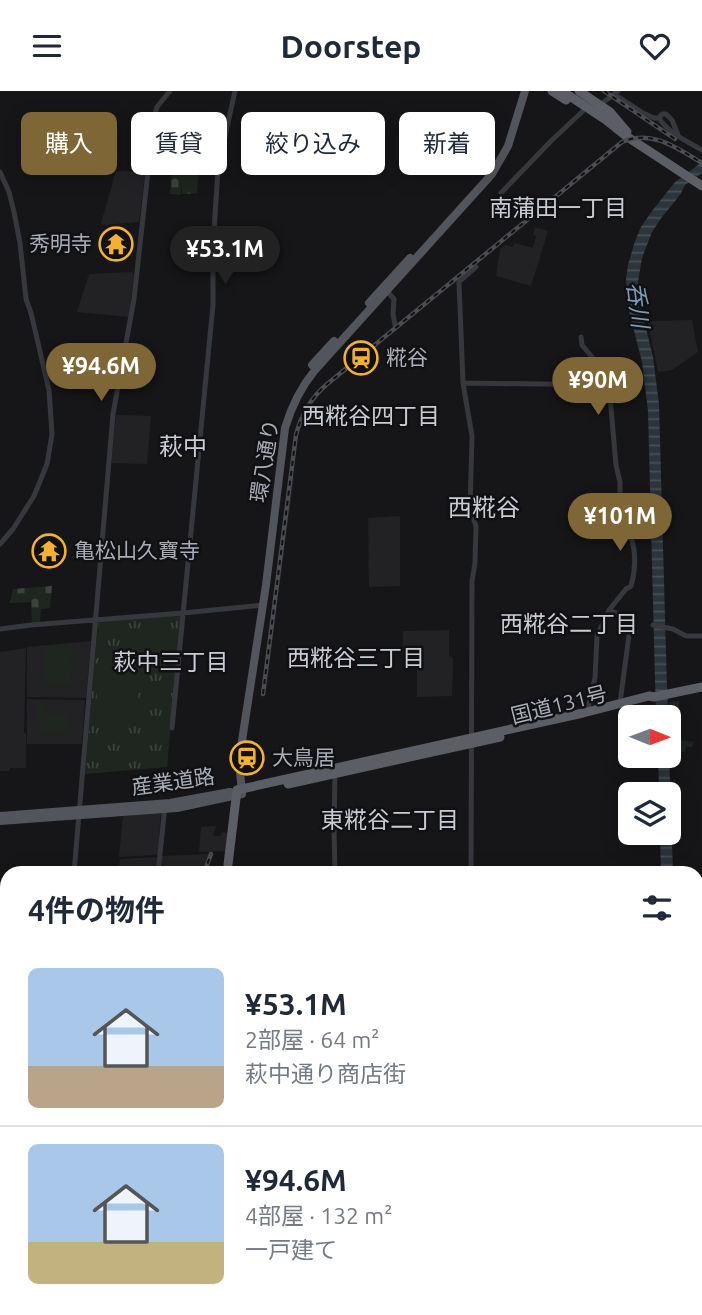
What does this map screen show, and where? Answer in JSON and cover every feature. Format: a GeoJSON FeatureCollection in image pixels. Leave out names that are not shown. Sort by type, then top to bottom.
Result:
{"type":"FeatureCollection","features":[{"type":"Feature","properties":{"kind":"highway"},"geometry":{"type":"LineString","coordinates":[[552,91],[599,119],[625,139],[635,142]]}},
{"type":"Feature","properties":{"kind":"highway"},"geometry":{"type":"LineString","coordinates":[[562,91],[694,179]]}},
{"type":"Feature","properties":{"kind":"highway"},"geometry":{"type":"LineString","coordinates":[[569,91],[694,179]]}},
{"type":"Feature","properties":{"kind":"highway"},"geometry":{"type":"LineString","coordinates":[[579,91],[610,112],[627,132]]}},
{"type":"Feature","properties":{"kind":"highway","name":"国道131号"},"geometry":{"type":"LineString","coordinates":[[472,740],[582,718],[655,696],[702,687]]}},
{"type":"Feature","properties":{"kind":"highway","name":"国道131号"},"geometry":{"type":"LineString","coordinates":[[472,740],[655,696]]}},
{"type":"Feature","properties":{"kind":"highway","name":"産業道路"},"geometry":{"type":"LineString","coordinates":[[239,792],[335,774],[472,740]]}},
{"type":"Feature","properties":{"kind":"highway","name":"産業道路"},"geometry":{"type":"LineString","coordinates":[[239,792],[472,740]]}},
{"type":"Feature","properties":{"kind":"highway","name":"環八通り"},"geometry":{"type":"LineString","coordinates":[[228,866],[239,792]]}},
{"type":"Feature","properties":{"kind":"highway","name":"環八通り"},"geometry":{"type":"LineString","coordinates":[[234,866],[239,792]]}},
{"type":"Feature","properties":{"kind":"main road","name":"環八通り"},"geometry":{"type":"LineString","coordinates":[[260,605],[281,427],[292,397],[308,369],[490,169],[508,132],[519,91]]}},
{"type":"Feature","properties":{"kind":"main road","name":"環八通り"},"geometry":{"type":"LineString","coordinates":[[239,792],[236,754],[288,418],[312,374],[495,171],[510,140],[525,91]]}},
{"type":"Feature","properties":{"kind":"main road","name":"産業道路"},"geometry":{"type":"LineString","coordinates":[[2,820],[164,806],[239,792]]}},
{"type":"Feature","properties":{"kind":"street"},"geometry":{"type":"LineString","coordinates":[[75,866],[113,414],[134,299],[154,120],[157,107],[170,91]]}},
{"type":"Feature","properties":{"kind":"street"},"geometry":{"type":"LineString","coordinates":[[172,729],[212,305],[218,169],[235,91]]}},
{"type":"Feature","properties":{"kind":"street"},"geometry":{"type":"LineString","coordinates":[[600,105],[616,93],[643,113],[659,118],[678,135],[702,150]]}},
{"type":"Feature","properties":{"kind":"street"},"geometry":{"type":"LineString","coordinates":[[501,193],[583,111]]}},
{"type":"Feature","properties":{"kind":"street"},"geometry":{"type":"LineString","coordinates":[[0,172],[14,212],[24,287],[50,396],[52,434],[47,464],[34,496],[0,544]]}},
{"type":"Feature","properties":{"kind":"street"},"geometry":{"type":"LineString","coordinates":[[471,866],[472,581],[476,526],[470,509],[472,436],[463,383],[459,282],[476,267]]}},
{"type":"Feature","properties":{"kind":"street"},"geometry":{"type":"LineString","coordinates":[[387,291],[394,299],[395,325]]}},
{"type":"Feature","properties":{"kind":"street"},"geometry":{"type":"LineString","coordinates":[[581,337],[582,345],[603,369],[609,385],[616,465],[621,482],[620,506],[616,517],[632,540],[635,563],[631,586],[609,611],[597,636],[595,678],[587,712]]}},
{"type":"Feature","properties":{"kind":"street"},"geometry":{"type":"LineString","coordinates":[[463,383],[609,385]]}},
{"type":"Feature","properties":{"kind":"street"},"geometry":{"type":"LineString","coordinates":[[0,629],[260,605]]}},
{"type":"Feature","properties":{"kind":"street"},"geometry":{"type":"LineString","coordinates":[[609,611],[631,621],[620,703]]}},
{"type":"Feature","properties":{"kind":"street"},"geometry":{"type":"LineString","coordinates":[[653,625],[673,629],[686,636],[702,636]]}},
{"type":"Feature","properties":{"kind":"street"},"geometry":{"type":"LineString","coordinates":[[335,774],[335,866]]}},
{"type":"Feature","properties":{"kind":"street"},"geometry":{"type":"LineString","coordinates":[[159,866],[164,806]]}},
{"type":"Feature","properties":{"kind":"shaded area"},"geometry":{"type":"Polygon","coordinates":[[[117,171],[145,175],[139,222],[101,223],[117,171]]]}},
{"type":"Feature","properties":{"kind":"shaded area"},"geometry":{"type":"Polygon","coordinates":[[[535,227],[548,231],[531,286],[496,276],[500,249],[505,245],[513,247],[515,243],[533,248],[535,227]]]}},
{"type":"Feature","properties":{"kind":"shaded area"},"geometry":{"type":"Polygon","coordinates":[[[89,274],[134,274],[129,317],[77,312],[89,274]]]}},
{"type":"Feature","properties":{"kind":"shaded area"},"geometry":{"type":"Polygon","coordinates":[[[692,320],[698,352],[672,370],[658,371],[649,321],[692,320]]]}},
{"type":"Feature","properties":{"kind":"shaded area"},"geometry":{"type":"Polygon","coordinates":[[[116,415],[151,416],[147,464],[111,463],[116,415]]]}},
{"type":"Feature","properties":{"kind":"shaded area"},"geometry":{"type":"Polygon","coordinates":[[[290,477],[294,477],[265,694],[261,694],[290,477]]]}},
{"type":"Feature","properties":{"kind":"shaded area"},"geometry":{"type":"Polygon","coordinates":[[[398,516],[400,586],[369,587],[368,518],[398,516]]]}},
{"type":"Feature","properties":{"kind":"shaded area"},"geometry":{"type":"Polygon","coordinates":[[[449,630],[449,656],[453,658],[452,696],[417,697],[417,655],[403,655],[403,631],[449,630]]]}},
{"type":"Feature","properties":{"kind":"shaded area"},"geometry":{"type":"Polygon","coordinates":[[[91,641],[86,698],[27,697],[27,647],[91,641]]]}},
{"type":"Feature","properties":{"kind":"shaded area"},"geometry":{"type":"Polygon","coordinates":[[[26,648],[26,768],[0,771],[0,652],[26,648]]]}},
{"type":"Feature","properties":{"kind":"shaded area"},"geometry":{"type":"Polygon","coordinates":[[[27,699],[85,700],[82,744],[27,744],[27,699]]]}},
{"type":"Feature","properties":{"kind":"shaded area"},"geometry":{"type":"Polygon","coordinates":[[[161,812],[157,855],[119,857],[123,814],[161,812]]]}},
{"type":"Feature","properties":{"kind":"shaded area"},"geometry":{"type":"Polygon","coordinates":[[[216,826],[213,835],[228,833],[226,851],[199,852],[201,827],[216,826]]]}},
{"type":"Feature","properties":{"kind":"shaded area"},"geometry":{"type":"Polygon","coordinates":[[[213,854],[208,866],[161,866],[162,856],[213,854]]]}},
{"type":"Feature","properties":{"kind":"shaded area"},"geometry":{"type":"Polygon","coordinates":[[[158,858],[157,866],[119,866],[120,859],[158,858]]]}},
{"type":"Feature","properties":{"kind":"green space"},"geometry":{"type":"Polygon","coordinates":[[[171,175],[199,175],[197,193],[182,194],[182,178],[181,195],[170,194],[171,175]]]}},
{"type":"Feature","properties":{"kind":"green space"},"geometry":{"type":"Polygon","coordinates":[[[52,586],[50,608],[41,609],[40,622],[32,623],[31,602],[10,603],[13,589],[52,586]]]}},
{"type":"Feature","properties":{"kind":"green space"},"geometry":{"type":"Polygon","coordinates":[[[181,615],[167,767],[85,774],[99,621],[181,615]]]}},
{"type":"Feature","properties":{"kind":"green space"},"geometry":{"type":"Polygon","coordinates":[[[143,629],[173,631],[173,665],[156,668],[140,661],[143,629]]]}},
{"type":"Feature","properties":{"kind":"green space"},"geometry":{"type":"Polygon","coordinates":[[[72,645],[71,686],[49,685],[49,682],[43,682],[45,648],[72,645]]]}},
{"type":"Feature","properties":{"kind":"green space"},"geometry":{"type":"Polygon","coordinates":[[[100,672],[123,675],[135,683],[139,697],[138,720],[96,715],[100,672]]]}},
{"type":"Feature","properties":{"kind":"green space"},"geometry":{"type":"Polygon","coordinates":[[[679,700],[679,705],[669,705],[669,702],[679,700]]]}},
{"type":"Feature","properties":{"kind":"green space"},"geometry":{"type":"Polygon","coordinates":[[[36,701],[44,701],[44,713],[66,714],[69,717],[69,734],[44,733],[39,730],[36,701]]]}},
{"type":"Feature","properties":{"kind":"green space"},"geometry":{"type":"Polygon","coordinates":[[[681,740],[693,742],[692,747],[686,747],[685,752],[681,752],[681,740]]]}},
{"type":"Feature","properties":{"kind":"water","name":"呑川"},"geometry":{"type":"Polygon","coordinates":[[[702,162],[702,173],[685,185],[652,232],[642,258],[638,282],[659,404],[668,705],[656,705],[648,411],[642,362],[628,307],[626,279],[635,241],[652,211],[675,182],[702,162]]]}},
{"type":"Feature","properties":{"kind":"water"},"geometry":{"type":"Polygon","coordinates":[[[658,768],[670,768],[670,782],[659,782],[658,768]]]}},
{"type":"Feature","properties":{"kind":"water"},"geometry":{"type":"Polygon","coordinates":[[[660,845],[672,845],[673,866],[661,866],[660,845]]]}},
{"type":"Feature","properties":{"kind":"railway"},"geometry":{"type":"LineString","coordinates":[[604,91],[675,139]]}},
{"type":"Feature","properties":{"kind":"railway"},"geometry":{"type":"LineString","coordinates":[[263,694],[296,435],[303,414],[315,396],[622,142],[654,139],[674,146],[702,163]]}},
{"type":"Feature","properties":{"kind":"railway"},"geometry":{"type":"LineString","coordinates":[[207,866],[211,854]]}},
{"type":"Feature","properties":{"kind":"place","name":"秀明寺"},"geometry":{"type":"Point","coordinates":[116,244]}},
{"type":"Feature","properties":{"kind":"place","name":"糀谷"},"geometry":{"type":"Point","coordinates":[361,358]}},
{"type":"Feature","properties":{"kind":"place","name":"亀松山久寶寺"},"geometry":{"type":"Point","coordinates":[49,551]}},
{"type":"Feature","properties":{"kind":"place","name":"大鳥居"},"geometry":{"type":"Point","coordinates":[247,758]}},
{"type":"Feature","properties":{"kind":"district","name":"南蒲田一丁目"},"geometry":{"type":"Point","coordinates":[558,208]}},
{"type":"Feature","properties":{"kind":"district","name":"西糀谷四丁目"},"geometry":{"type":"Point","coordinates":[371,416]}},
{"type":"Feature","properties":{"kind":"district","name":"萩中"},"geometry":{"type":"Point","coordinates":[183,447]}},
{"type":"Feature","properties":{"kind":"district","name":"西糀谷"},"geometry":{"type":"Point","coordinates":[484,508]}},
{"type":"Feature","properties":{"kind":"district","name":"西糀谷二丁目"},"geometry":{"type":"Point","coordinates":[569,624]}},
{"type":"Feature","properties":{"kind":"district","name":"西糀谷三丁目"},"geometry":{"type":"Point","coordinates":[356,658]}},
{"type":"Feature","properties":{"kind":"district","name":"萩中三丁目"},"geometry":{"type":"Point","coordinates":[171,662]}},
{"type":"Feature","properties":{"kind":"district","name":"東糀谷二丁目"},"geometry":{"type":"Point","coordinates":[390,820]}}]}
